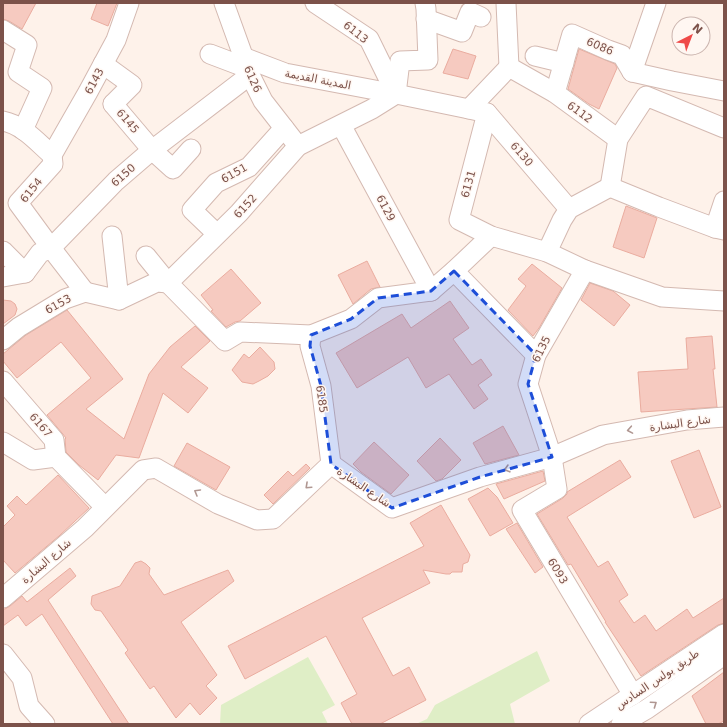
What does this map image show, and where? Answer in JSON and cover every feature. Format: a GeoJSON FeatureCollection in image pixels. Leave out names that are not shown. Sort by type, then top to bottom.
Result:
{"type":"FeatureCollection","features":[{"type":"Feature","properties":{"kind":"street","name":"6143"},"geometry":{"type":"LineString","coordinates":[[52,155],[116,40],[129,3]]}},
{"type":"Feature","properties":{"kind":"street","name":"6126"},"geometry":{"type":"LineString","coordinates":[[224,3],[247,67],[263,101],[298,146]]}},
{"type":"Feature","properties":{"kind":"street","name":"6113"},"geometry":{"type":"LineString","coordinates":[[315,3],[369,39],[396,94]]}},
{"type":"Feature","properties":{"kind":"street"},"geometry":{"type":"LineString","coordinates":[[469,109],[509,67],[506,3]]}},
{"type":"Feature","properties":{"kind":"street"},"geometry":{"type":"LineString","coordinates":[[656,3],[632,72],[724,91]]}},
{"type":"Feature","properties":{"kind":"street"},"geometry":{"type":"LineString","coordinates":[[426,11],[428,60],[400,61],[396,94],[487,113]]}},
{"type":"Feature","properties":{"kind":"street"},"geometry":{"type":"LineString","coordinates":[[426,11],[462,32],[470,12],[481,17]]}},
{"type":"Feature","properties":{"kind":"street"},"geometry":{"type":"LineString","coordinates":[[3,30],[27,45],[18,72],[42,88],[23,130]]}},
{"type":"Feature","properties":{"kind":"street","name":"6086"},"geometry":{"type":"LineString","coordinates":[[555,93],[572,34],[622,55],[632,72]]}},
{"type":"Feature","properties":{"kind":"street","name":"المدينة القديمة"},"geometry":{"type":"LineString","coordinates":[[210,54],[247,67],[396,94]]}},
{"type":"Feature","properties":{"kind":"street"},"geometry":{"type":"LineString","coordinates":[[535,56],[564,63]]}},
{"type":"Feature","properties":{"kind":"street","name":"6145"},"geometry":{"type":"LineString","coordinates":[[103,64],[132,85],[113,104],[152,150],[173,169],[191,149]]}},
{"type":"Feature","properties":{"kind":"street","name":"6150"},"geometry":{"type":"LineString","coordinates":[[25,273],[40,253],[51,248],[116,181],[247,67]]}},
{"type":"Feature","properties":{"kind":"street","name":"6112"},"geometry":{"type":"LineString","coordinates":[[509,67],[555,93],[618,139]]}},
{"type":"Feature","properties":{"kind":"street","name":"6152"},"geometry":{"type":"LineString","coordinates":[[168,282],[239,213],[298,146],[372,109],[396,94]]}},
{"type":"Feature","properties":{"kind":"street"},"geometry":{"type":"LineString","coordinates":[[610,187],[618,139],[646,96],[724,128]]}},
{"type":"Feature","properties":{"kind":"street"},"geometry":{"type":"LineString","coordinates":[[78,110],[113,104]]}},
{"type":"Feature","properties":{"kind":"street","name":"6130"},"geometry":{"type":"LineString","coordinates":[[487,113],[569,210]]}},
{"type":"Feature","properties":{"kind":"street","name":"6131"},"geometry":{"type":"LineString","coordinates":[[487,113],[459,220],[491,236]]}},
{"type":"Feature","properties":{"kind":"street"},"geometry":{"type":"LineString","coordinates":[[3,121],[12,123],[23,130],[52,155]]}},
{"type":"Feature","properties":{"kind":"street","name":"6129"},"geometry":{"type":"LineString","coordinates":[[341,124],[431,291]]}},
{"type":"Feature","properties":{"kind":"street","name":"6151"},"geometry":{"type":"LineString","coordinates":[[217,234],[192,210],[216,183],[249,167],[284,128]]}},
{"type":"Feature","properties":{"kind":"street","name":"6154"},"geometry":{"type":"LineString","coordinates":[[52,155],[53,164],[18,203],[84,292]]}},
{"type":"Feature","properties":{"kind":"street"},"geometry":{"type":"LineString","coordinates":[[547,252],[562,220],[569,210],[610,187]]}},
{"type":"Feature","properties":{"kind":"street"},"geometry":{"type":"LineString","coordinates":[[610,187],[719,229],[724,201]]}},
{"type":"Feature","properties":{"kind":"street"},"geometry":{"type":"LineString","coordinates":[[112,236],[119,300],[157,282],[168,282]]}},
{"type":"Feature","properties":{"kind":"street"},"geometry":{"type":"LineString","coordinates":[[146,256],[168,282],[225,341],[240,332],[310,335],[351,319],[378,298],[431,291],[491,236],[547,252],[585,270],[662,297],[724,301]]}},
{"type":"Feature","properties":{"kind":"street"},"geometry":{"type":"LineString","coordinates":[[3,251],[25,273]]}},
{"type":"Feature","properties":{"kind":"street","name":"6135"},"geometry":{"type":"LineString","coordinates":[[552,457],[528,384],[536,355],[585,270]]}},
{"type":"Feature","properties":{"kind":"street"},"geometry":{"type":"LineString","coordinates":[[454,271],[536,355]]}},
{"type":"Feature","properties":{"kind":"street"},"geometry":{"type":"LineString","coordinates":[[3,277],[25,273]]}},
{"type":"Feature","properties":{"kind":"street","name":"6153"},"geometry":{"type":"LineString","coordinates":[[3,340],[19,327],[65,299],[84,292],[119,300]]}},
{"type":"Feature","properties":{"kind":"street","name":"6185"},"geometry":{"type":"LineString","coordinates":[[310,335],[310,346],[321,386],[331,464]]}},
{"type":"Feature","properties":{"kind":"street","name":"6167"},"geometry":{"type":"LineString","coordinates":[[3,381],[54,440],[56,457]]}},
{"type":"Feature","properties":{"kind":"street","name":"شارع البشارة"},"geometry":{"type":"LineString","coordinates":[[5,592],[85,528],[143,470],[156,468],[218,504],[257,520],[273,519],[331,464],[392,508],[480,477],[552,457],[603,435],[687,420],[724,417]]}},
{"type":"Feature","properties":{"kind":"street"},"geometry":{"type":"LineString","coordinates":[[3,442],[33,460],[56,457],[105,507]]}},
{"type":"Feature","properties":{"kind":"street","name":"6093"},"geometry":{"type":"LineString","coordinates":[[552,457],[556,489],[522,510],[633,695]]}},
{"type":"Feature","properties":{"kind":"street","name":"طريق بولس السادس"},"geometry":{"type":"LineString","coordinates":[[589,724],[724,634]]}},
{"type":"Feature","properties":{"kind":"street"},"geometry":{"type":"LineString","coordinates":[[3,654],[22,678],[29,706],[45,724]]}},
{"type":"Feature","properties":{"kind":"street","name":"طريق بولس السادس"},"geometry":{"type":"LineString","coordinates":[[621,724],[647,709],[724,655]]}},
{"type":"Feature","properties":{"kind":"highlighted area"},"geometry":{"type":"Polygon","coordinates":[[[454,271],[536,355],[528,384],[552,457],[480,477],[392,508],[331,464],[321,386],[310,346],[311,335],[351,319],[378,298],[431,291],[454,271]]]}},
{"type":"Feature","properties":{"kind":"green space"},"geometry":{"type":"Polygon","coordinates":[[[537,651],[550,681],[510,704],[515,724],[416,724],[427,719],[435,705],[537,651]]]}},
{"type":"Feature","properties":{"kind":"green space"},"geometry":{"type":"Polygon","coordinates":[[[308,657],[335,705],[322,712],[328,724],[220,724],[221,705],[308,657]]]}},
{"type":"Feature","properties":{"kind":"building"},"geometry":{"type":"Polygon","coordinates":[[[3,3],[36,3],[22,29],[3,19],[3,3]]]}},
{"type":"Feature","properties":{"kind":"building"},"geometry":{"type":"Polygon","coordinates":[[[97,3],[117,3],[108,26],[91,19],[97,3]]]}},
{"type":"Feature","properties":{"kind":"building"},"geometry":{"type":"Polygon","coordinates":[[[453,49],[476,56],[468,79],[443,73],[453,49]]]}},
{"type":"Feature","properties":{"kind":"building"},"geometry":{"type":"Polygon","coordinates":[[[579,49],[615,64],[617,68],[599,109],[589,104],[568,89],[579,49]]]}},
{"type":"Feature","properties":{"kind":"building"},"geometry":{"type":"Polygon","coordinates":[[[626,206],[657,218],[644,258],[613,247],[626,206]]]}},
{"type":"Feature","properties":{"kind":"building"},"geometry":{"type":"Polygon","coordinates":[[[367,261],[380,287],[371,289],[353,304],[338,275],[367,261]]]}},
{"type":"Feature","properties":{"kind":"building"},"geometry":{"type":"Polygon","coordinates":[[[532,264],[562,288],[533,336],[508,310],[526,286],[518,279],[532,264]]]}},
{"type":"Feature","properties":{"kind":"building"},"geometry":{"type":"Polygon","coordinates":[[[231,269],[261,303],[240,321],[226,327],[211,311],[213,310],[201,295],[231,269]]]}},
{"type":"Feature","properties":{"kind":"building"},"geometry":{"type":"Polygon","coordinates":[[[590,283],[613,291],[630,305],[614,326],[581,300],[590,283]]]}},
{"type":"Feature","properties":{"kind":"building"},"geometry":{"type":"Polygon","coordinates":[[[3,300],[11,301],[15,304],[17,309],[15,315],[3,324],[3,300]]]}},
{"type":"Feature","properties":{"kind":"building"},"geometry":{"type":"Polygon","coordinates":[[[450,301],[469,328],[453,339],[472,365],[481,359],[492,375],[478,385],[488,399],[474,409],[449,374],[426,388],[408,357],[357,388],[336,353],[402,314],[411,328],[450,301]]]}},
{"type":"Feature","properties":{"kind":"building"},"geometry":{"type":"Polygon","coordinates":[[[67,310],[123,379],[86,409],[124,439],[149,374],[170,347],[195,326],[210,341],[181,367],[208,388],[188,413],[163,393],[139,458],[116,455],[98,480],[79,465],[66,452],[66,438],[47,415],[91,378],[61,342],[17,378],[3,361],[3,354],[26,335],[67,310]]]}},
{"type":"Feature","properties":{"kind":"building"},"geometry":{"type":"Polygon","coordinates":[[[712,336],[715,369],[713,369],[717,407],[641,412],[638,372],[688,369],[686,338],[712,336]]]}},
{"type":"Feature","properties":{"kind":"building"},"geometry":{"type":"Polygon","coordinates":[[[260,347],[274,362],[275,369],[268,376],[253,384],[242,382],[232,370],[244,354],[249,358],[260,347]]]}},
{"type":"Feature","properties":{"kind":"building"},"geometry":{"type":"Polygon","coordinates":[[[503,426],[519,455],[485,464],[473,443],[503,426]]]}},
{"type":"Feature","properties":{"kind":"building"},"geometry":{"type":"Polygon","coordinates":[[[440,438],[461,460],[442,479],[436,481],[417,461],[440,438]]]}},
{"type":"Feature","properties":{"kind":"building"},"geometry":{"type":"Polygon","coordinates":[[[374,442],[409,475],[391,494],[361,472],[353,464],[374,442]]]}},
{"type":"Feature","properties":{"kind":"building"},"geometry":{"type":"Polygon","coordinates":[[[187,443],[230,467],[216,490],[174,466],[187,443]]]}},
{"type":"Feature","properties":{"kind":"building"},"geometry":{"type":"Polygon","coordinates":[[[699,450],[721,507],[694,518],[671,461],[699,450]]]}},
{"type":"Feature","properties":{"kind":"building"},"geometry":{"type":"Polygon","coordinates":[[[620,460],[631,477],[567,517],[598,567],[608,561],[628,595],[619,601],[634,623],[645,615],[656,631],[687,609],[693,618],[724,598],[724,623],[718,625],[641,676],[605,622],[571,564],[568,565],[537,514],[563,498],[567,492],[620,460]]]}},
{"type":"Feature","properties":{"kind":"building"},"geometry":{"type":"Polygon","coordinates":[[[306,464],[310,468],[273,504],[264,495],[288,471],[293,476],[306,464]]]}},
{"type":"Feature","properties":{"kind":"building"},"geometry":{"type":"Polygon","coordinates":[[[543,471],[545,481],[504,499],[496,484],[543,471]]]}},
{"type":"Feature","properties":{"kind":"building"},"geometry":{"type":"Polygon","coordinates":[[[58,475],[89,508],[59,536],[15,573],[3,560],[3,527],[15,515],[7,506],[17,496],[26,505],[58,475]]]}},
{"type":"Feature","properties":{"kind":"building"},"geometry":{"type":"Polygon","coordinates":[[[488,488],[497,497],[513,523],[490,536],[468,499],[488,488]]]}},
{"type":"Feature","properties":{"kind":"building"},"geometry":{"type":"Polygon","coordinates":[[[441,505],[470,555],[468,562],[463,564],[462,572],[452,572],[450,574],[446,574],[423,570],[430,583],[362,618],[393,676],[409,667],[426,700],[380,724],[352,724],[341,703],[357,694],[326,636],[245,679],[228,646],[424,546],[410,523],[441,505]]]}},
{"type":"Feature","properties":{"kind":"building"},"geometry":{"type":"Polygon","coordinates":[[[517,523],[543,567],[535,573],[506,529],[517,523]]]}},
{"type":"Feature","properties":{"kind":"building"},"geometry":{"type":"Polygon","coordinates":[[[141,561],[150,568],[149,574],[164,595],[228,570],[234,581],[181,622],[217,675],[206,686],[217,698],[200,715],[190,703],[176,718],[154,686],[150,689],[125,653],[128,650],[101,611],[95,610],[91,604],[92,596],[120,586],[135,563],[141,561]]]}},
{"type":"Feature","properties":{"kind":"building"},"geometry":{"type":"Polygon","coordinates":[[[70,568],[76,576],[48,600],[129,724],[113,724],[42,614],[26,626],[18,615],[3,626],[3,609],[10,606],[22,596],[27,602],[70,568]]]}},
{"type":"Feature","properties":{"kind":"building"},"geometry":{"type":"Polygon","coordinates":[[[724,672],[724,721],[718,724],[706,724],[692,696],[724,672]]]}}]}
